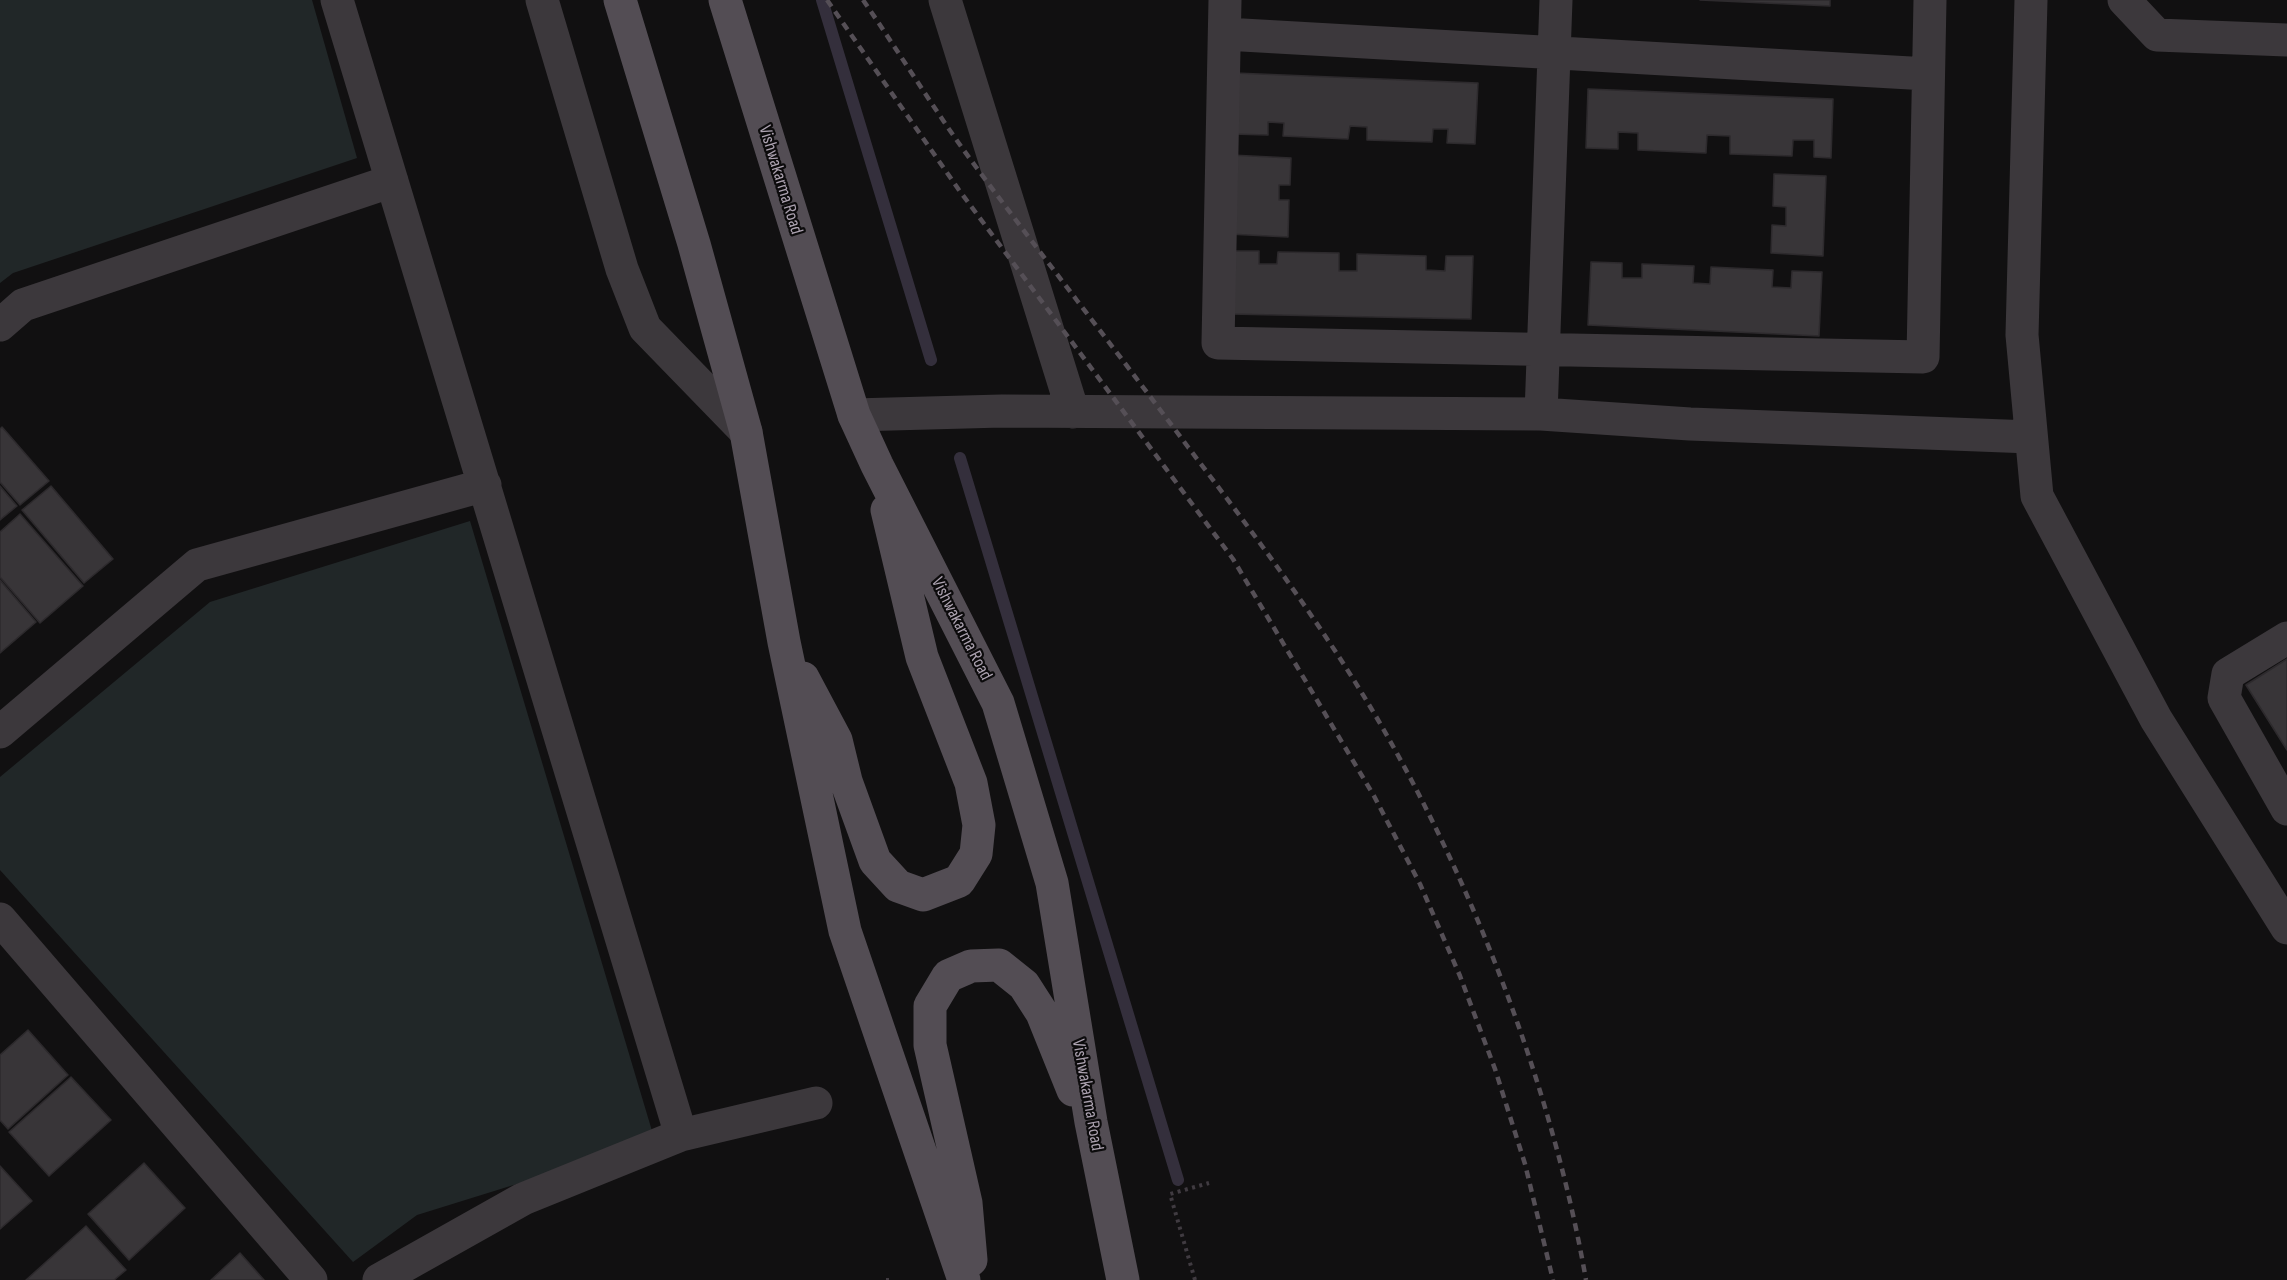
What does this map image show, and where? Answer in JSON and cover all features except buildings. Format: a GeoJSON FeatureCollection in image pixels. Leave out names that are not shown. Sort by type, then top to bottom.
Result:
{"type":"FeatureCollection","features":[{"type":"Feature","properties":{"kind":"main road"},"geometry":{"type":"LineString","coordinates":[[620,0],[694,244],[746,432],[784,642],[845,931],[964,1280]]}},
{"type":"Feature","properties":{"kind":"main road","name":"Vishwakarma Road"},"geometry":{"type":"LineString","coordinates":[[725,0],[854,415],[998,703],[1052,883],[1091,1122],[1122,1280]]}},
{"type":"Feature","properties":{"kind":"main road"},"geometry":{"type":"LineString","coordinates":[[784,642],[836,740],[846,781],[875,861],[898,886],[923,895],[959,881],[976,854],[979,825],[970,783],[922,657],[877,465]]}},
{"type":"Feature","properties":{"kind":"main road"},"geometry":{"type":"LineString","coordinates":[[973,1280],[966,1203],[930,1045],[930,1006],[948,976],[970,966],[999,966],[1024,985],[1042,1013],[1068,1082],[1091,1122]]}},
{"type":"Feature","properties":{"kind":"street"},"geometry":{"type":"LineString","coordinates":[[337,0],[681,1135]]}},
{"type":"Feature","properties":{"kind":"street"},"geometry":{"type":"LineString","coordinates":[[542,0],[622,269],[645,328],[746,432]]}},
{"type":"Feature","properties":{"kind":"street"},"geometry":{"type":"LineString","coordinates":[[945,0],[1073,412]]}},
{"type":"Feature","properties":{"kind":"street"},"geometry":{"type":"LineString","coordinates":[[1225,0],[1218,343],[1923,357],[1930,0]]}},
{"type":"Feature","properties":{"kind":"street"},"geometry":{"type":"LineString","coordinates":[[1541,414],[1556,0]]}},
{"type":"Feature","properties":{"kind":"street"},"geometry":{"type":"LineString","coordinates":[[2031,0],[2022,335],[2037,496],[2156,719],[2287,928]]}},
{"type":"Feature","properties":{"kind":"street"},"geometry":{"type":"LineString","coordinates":[[2124,0],[2157,35],[2287,40]]}},
{"type":"Feature","properties":{"kind":"street"},"geometry":{"type":"LineString","coordinates":[[1225,34],[1928,74]]}},
{"type":"Feature","properties":{"kind":"street"},"geometry":{"type":"LineString","coordinates":[[0,325],[22,305],[392,181]]}},
{"type":"Feature","properties":{"kind":"street"},"geometry":{"type":"LineString","coordinates":[[854,415],[1002,411],[1541,414],[1690,424],[2031,437]]}},
{"type":"Feature","properties":{"kind":"street"},"geometry":{"type":"LineString","coordinates":[[0,732],[197,565],[485,485]]}},
{"type":"Feature","properties":{"kind":"street"},"geometry":{"type":"LineString","coordinates":[[2287,638],[2228,674],[2224,698],[2287,809]]}},
{"type":"Feature","properties":{"kind":"street"},"geometry":{"type":"LineString","coordinates":[[0,919],[311,1280]]}},
{"type":"Feature","properties":{"kind":"street"},"geometry":{"type":"LineString","coordinates":[[378,1280],[524,1199],[681,1135],[816,1103]]}},
{"type":"Feature","properties":{"kind":"path"},"geometry":{"type":"LineString","coordinates":[[1195,1280],[1170,1194],[1209,1183]]}},
{"type":"Feature","properties":{"kind":"shaded area"},"geometry":{"type":"Polygon","coordinates":[[[0,0],[312,0],[357,158],[13,273],[0,283],[0,0]]]}},
{"type":"Feature","properties":{"kind":"shaded area"},"geometry":{"type":"Polygon","coordinates":[[[470,521],[655,1141],[417,1215],[353,1262],[0,870],[0,777],[210,602],[470,521]]]}},
{"type":"Feature","properties":{"kind":"waterway"},"geometry":{"type":"LineString","coordinates":[[822,0],[931,360]]}},
{"type":"Feature","properties":{"kind":"waterway"},"geometry":{"type":"LineString","coordinates":[[960,458],[1178,1180]]}},
{"type":"Feature","properties":{"kind":"railway"},"geometry":{"type":"LineString","coordinates":[[827,0],[959,190],[1233,559],[1374,796],[1420,884],[1460,976],[1495,1069],[1525,1164],[1553,1280]]}},
{"type":"Feature","properties":{"kind":"railway"},"geometry":{"type":"LineString","coordinates":[[863,0],[976,167],[1212,478],[1326,637],[1368,703],[1440,837],[1473,909],[1502,982],[1552,1131],[1571,1206],[1586,1280]]}}]}
